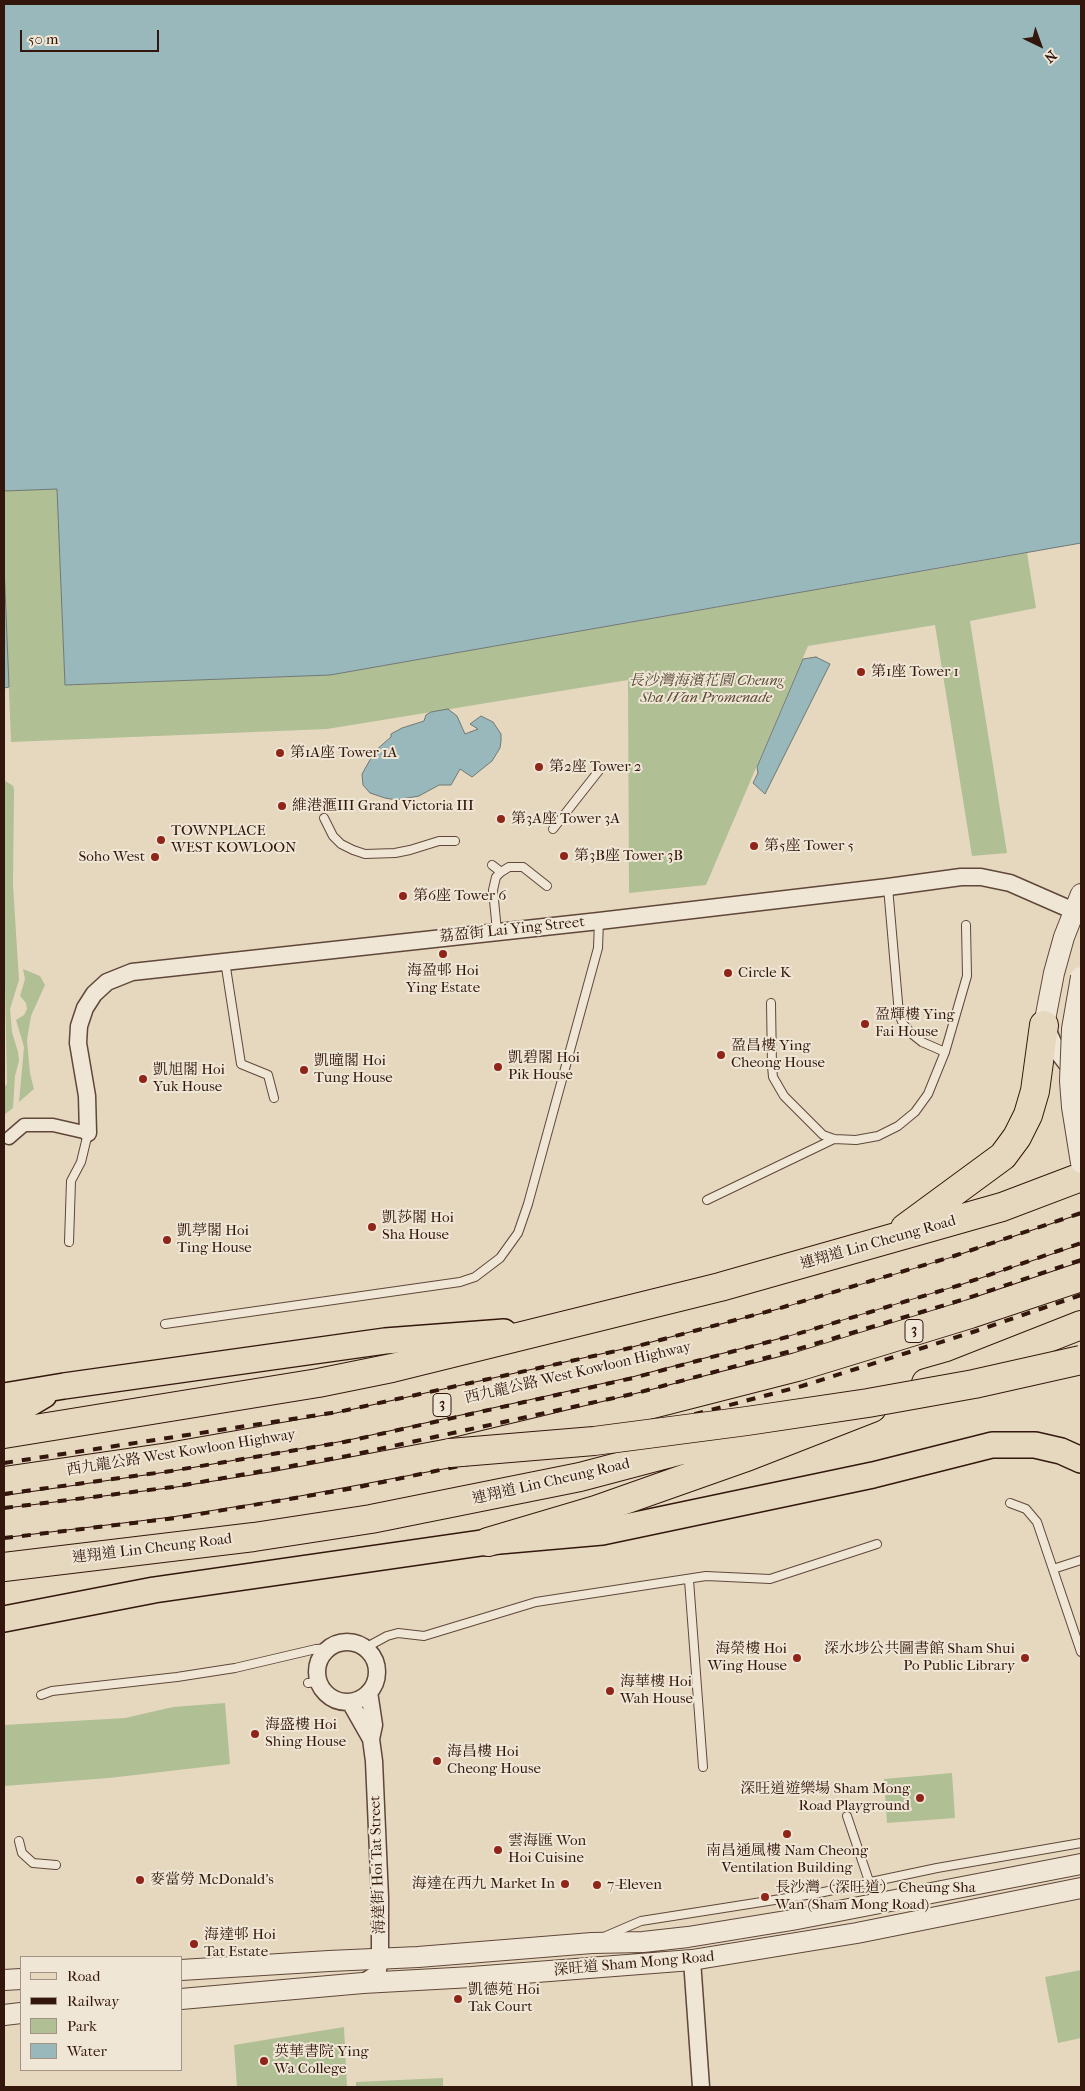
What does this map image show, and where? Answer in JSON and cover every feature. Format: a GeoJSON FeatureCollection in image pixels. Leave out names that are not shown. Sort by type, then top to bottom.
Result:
{"type":"FeatureCollection","features":[{"type":"Feature","properties":{"kind":"highway"},"geometry":{"type":"LineString","coordinates":[[889,1240],[1003,1156],[1017,1137],[1028,1115],[1035,1091],[1044,1025]]}},
{"type":"Feature","properties":{"kind":"highway","name":"連翔道 Lin Cheung Road"},"geometry":{"type":"LineString","coordinates":[[6,1416],[318,1383],[392,1368],[720,1287],[1002,1207],[1081,1177]]}},
{"type":"Feature","properties":{"kind":"highway","name":"西九龍公路 West Kowloon Highway"},"geometry":{"type":"LineString","coordinates":[[4,1480],[169,1457],[340,1427],[632,1362],[782,1323],[956,1271],[1081,1229]]}},
{"type":"Feature","properties":{"kind":"highway","name":"3"},"geometry":{"type":"LineString","coordinates":[[4,1523],[174,1502],[342,1474],[450,1453],[797,1367],[970,1314],[1081,1277]]}},
{"type":"Feature","properties":{"kind":"highway","name":"連翔道 Lin Cheung Road"},"geometry":{"type":"LineString","coordinates":[[4,1567],[254,1537],[371,1519],[469,1501],[580,1477],[954,1375],[1081,1326]]}},
{"type":"Feature","properties":{"kind":"highway"},"geometry":{"type":"LineString","coordinates":[[450,1453],[594,1441],[748,1421],[868,1403],[974,1384],[1081,1360]]}},
{"type":"Feature","properties":{"kind":"highway"},"geometry":{"type":"LineString","coordinates":[[488,1542],[596,1510],[749,1456],[954,1375]]}},
{"type":"Feature","properties":{"kind":"main road","name":"連翔道 Lin Cheung Road"},"geometry":{"type":"LineString","coordinates":[[6,1416],[36,1398],[64,1386],[385,1341],[555,1328]]}},
{"type":"Feature","properties":{"kind":"main road"},"geometry":{"type":"LineString","coordinates":[[8,1619],[154,1590],[488,1542],[602,1532],[863,1477],[992,1445],[1035,1445],[1061,1450],[1081,1460]]}},
{"type":"Feature","properties":{"kind":"street","name":"荔盈街 Lai Ying Street"},"geometry":{"type":"LineString","coordinates":[[88,1133],[86,1096],[78,1043],[79,1026],[85,1008],[94,994],[107,982],[132,972],[888,888],[961,877],[981,877],[1010,883],[1077,902]]}},
{"type":"Feature","properties":{"kind":"street"},"geometry":{"type":"LineString","coordinates":[[1077,902],[1064,938],[1072,1029],[1070,1081],[1073,1116],[1081,1163]]}},
{"type":"Feature","properties":{"kind":"street"},"geometry":{"type":"LineString","coordinates":[[1067,975],[1044,1025],[1066,1064],[1075,1072],[1081,1074]]}},
{"type":"Feature","properties":{"kind":"street"},"geometry":{"type":"LineString","coordinates":[[9,1138],[24,1125],[54,1125],[88,1133]]}},
{"type":"Feature","properties":{"kind":"street"},"geometry":{"type":"LineString","coordinates":[[365,1648],[348,1642],[330,1648],[319,1663],[314,1683],[330,1697],[339,1701],[350,1702],[362,1698],[369,1692]]}},
{"type":"Feature","properties":{"kind":"street","name":"海達街 Hoi Tat Street"},"geometry":{"type":"LineString","coordinates":[[363,1983],[378,1970],[380,1958],[380,1888],[374,1762],[371,1739],[374,1725],[369,1692],[376,1678],[377,1668],[370,1653],[365,1648]]}},
{"type":"Feature","properties":{"kind":"street","name":"海達街 Hoi Tat Street"},"geometry":{"type":"LineString","coordinates":[[350,1702],[371,1739]]}},
{"type":"Feature","properties":{"kind":"street","name":"深旺道 Sham Mong Road"},"geometry":{"type":"LineString","coordinates":[[182,1970],[418,1957],[592,1942],[643,1942],[688,1937],[876,1904],[1081,1864]]}},
{"type":"Feature","properties":{"kind":"street","name":"深旺道 Sham Mong Road"},"geometry":{"type":"LineString","coordinates":[[182,1999],[363,1983],[491,1976],[692,1960],[856,1933],[1081,1888]]}},
{"type":"Feature","properties":{"kind":"street"},"geometry":{"type":"LineString","coordinates":[[692,1960],[701,2087]]}},
{"type":"Feature","properties":{"kind":"street"},"geometry":{"type":"LineString","coordinates":[[4,1980],[20,1979]]}},
{"type":"Feature","properties":{"kind":"street"},"geometry":{"type":"LineString","coordinates":[[4,2015],[20,2013]]}},
{"type":"Feature","properties":{"kind":"lane"},"geometry":{"type":"LineString","coordinates":[[553,829],[601,768]]}},
{"type":"Feature","properties":{"kind":"lane"},"geometry":{"type":"LineString","coordinates":[[324,818],[333,836],[342,844],[365,854],[395,853],[439,841],[455,841]]}},
{"type":"Feature","properties":{"kind":"lane"},"geometry":{"type":"LineString","coordinates":[[497,931],[494,890],[496,877],[501,872],[509,867],[526,864],[547,886]]}},
{"type":"Feature","properties":{"kind":"lane"},"geometry":{"type":"LineString","coordinates":[[492,865],[501,872]]}},
{"type":"Feature","properties":{"kind":"lane"},"geometry":{"type":"LineString","coordinates":[[888,888],[899,1014],[903,1024],[912,1034],[922,1042],[945,1052]]}},
{"type":"Feature","properties":{"kind":"lane"},"geometry":{"type":"LineString","coordinates":[[165,1324],[460,1282],[488,1269],[500,1258],[518,1233],[528,1204],[598,948],[600,921]]}},
{"type":"Feature","properties":{"kind":"lane"},"geometry":{"type":"LineString","coordinates":[[772,1003],[772,1066],[778,1087],[817,1131],[834,1139],[856,1140],[878,1136],[898,1126],[915,1112],[928,1094],[945,1052],[967,976],[966,925]]}},
{"type":"Feature","properties":{"kind":"lane"},"geometry":{"type":"LineString","coordinates":[[225,961],[241,1064],[268,1075],[274,1098]]}},
{"type":"Feature","properties":{"kind":"lane"},"geometry":{"type":"LineString","coordinates":[[69,1242],[71,1181],[81,1162],[88,1133]]}},
{"type":"Feature","properties":{"kind":"lane"},"geometry":{"type":"LineString","coordinates":[[706,1200],[834,1139]]}},
{"type":"Feature","properties":{"kind":"lane"},"geometry":{"type":"LineString","coordinates":[[1010,1503],[1026,1509],[1037,1522],[1081,1652]]}},
{"type":"Feature","properties":{"kind":"lane"},"geometry":{"type":"LineString","coordinates":[[365,1648],[387,1636],[398,1633],[424,1636],[536,1602],[706,1576],[723,1575],[770,1579],[876,1544]]}},
{"type":"Feature","properties":{"kind":"lane"},"geometry":{"type":"LineString","coordinates":[[1053,1569],[1081,1560]]}},
{"type":"Feature","properties":{"kind":"lane"},"geometry":{"type":"LineString","coordinates":[[689,1580],[703,1767]]}},
{"type":"Feature","properties":{"kind":"lane"},"geometry":{"type":"LineString","coordinates":[[41,1695],[60,1690],[177,1677],[235,1668],[316,1648],[330,1648]]}},
{"type":"Feature","properties":{"kind":"lane"},"geometry":{"type":"LineString","coordinates":[[847,1816],[876,1904]]}},
{"type":"Feature","properties":{"kind":"lane"},"geometry":{"type":"LineString","coordinates":[[19,1840],[22,1853],[33,1863],[56,1865]]}},
{"type":"Feature","properties":{"kind":"lane"},"geometry":{"type":"LineString","coordinates":[[592,1942],[641,1921],[869,1883],[937,1868],[1081,1843]]}},
{"type":"Feature","properties":{"kind":"lane"},"geometry":{"type":"LineString","coordinates":[[27,1858],[36,1855]]}},
{"type":"Feature","properties":{"kind":"green space","name":"長沙灣海濱花園 Cheung Sha Wan Promenade"},"geometry":{"type":"Polygon","coordinates":[[[57,488],[65,685],[330,675],[1027,553],[1036,608],[970,621],[1007,853],[972,856],[935,625],[808,646],[706,885],[629,893],[628,680],[327,729],[11,742],[4,564],[4,491],[57,488]]]}},
{"type":"Feature","properties":{"kind":"green space"},"geometry":{"type":"Polygon","coordinates":[[[4,780],[13,786],[14,789],[13,885],[19,980],[10,1009],[12,1032],[19,1061],[15,1076],[13,1108],[4,1115],[4,1087],[7,1084],[4,936],[4,780]]]}},
{"type":"Feature","properties":{"kind":"green space"},"geometry":{"type":"Polygon","coordinates":[[[23,969],[40,976],[45,985],[31,1016],[27,1040],[30,1073],[34,1089],[19,1102],[24,1047],[16,1020],[24,1015],[27,1009],[26,1003],[20,996],[25,979],[23,969]]]}},
{"type":"Feature","properties":{"kind":"green space"},"geometry":{"type":"Polygon","coordinates":[[[225,1703],[230,1764],[109,1778],[4,1786],[4,1725],[125,1718],[173,1707],[225,1703]]]}},
{"type":"Feature","properties":{"kind":"green space","name":"深旺道遊樂場 Sham Mong Road Playground"},"geometry":{"type":"Polygon","coordinates":[[[952,1773],[955,1818],[887,1823],[884,1779],[952,1773]]]}},
{"type":"Feature","properties":{"kind":"green space"},"geometry":{"type":"Polygon","coordinates":[[[1081,1970],[1081,2038],[1058,2043],[1045,1977],[1081,1970]]]}},
{"type":"Feature","properties":{"kind":"green space"},"geometry":{"type":"Polygon","coordinates":[[[344,2027],[347,2087],[237,2087],[234,2045],[344,2027]]]}},
{"type":"Feature","properties":{"kind":"green space"},"geometry":{"type":"Polygon","coordinates":[[[443,2078],[443,2087],[356,2087],[356,2082],[443,2078]]]}},
{"type":"Feature","properties":{"kind":"water"},"geometry":{"type":"Polygon","coordinates":[[[4,4],[1081,4],[1081,543],[330,675],[65,685],[57,489],[4,491],[4,4]]]}},
{"type":"Feature","properties":{"kind":"water"},"geometry":{"type":"Polygon","coordinates":[[[4,564],[9,687],[4,688],[4,564]]]}},
{"type":"Feature","properties":{"kind":"water"},"geometry":{"type":"Polygon","coordinates":[[[816,657],[830,664],[765,794],[753,783],[758,773],[757,767],[803,659],[816,657]]]}},
{"type":"Feature","properties":{"kind":"water"},"geometry":{"type":"Polygon","coordinates":[[[448,709],[457,716],[465,734],[478,729],[470,724],[481,716],[493,722],[501,734],[501,741],[500,748],[492,761],[472,777],[460,769],[451,785],[439,785],[419,796],[396,800],[370,793],[363,785],[362,774],[375,751],[391,737],[391,734],[402,728],[424,721],[426,715],[431,712],[448,709]]]}},
{"type":"Feature","properties":{"kind":"railway"},"geometry":{"type":"LineString","coordinates":[[4,1463],[338,1412],[630,1348],[777,1309],[951,1257],[1081,1213]]}},
{"type":"Feature","properties":{"kind":"railway"},"geometry":{"type":"LineString","coordinates":[[4,1494],[171,1471],[344,1442],[633,1378],[787,1337],[960,1285],[1081,1243]]}},
{"type":"Feature","properties":{"kind":"railway"},"geometry":{"type":"LineString","coordinates":[[4,1508],[173,1487],[347,1456],[637,1393],[791,1351],[965,1299],[1081,1260]]}},
{"type":"Feature","properties":{"kind":"railway"},"geometry":{"type":"LineString","coordinates":[[4,1538],[176,1518],[354,1488],[646,1427],[802,1386],[976,1331],[1081,1295]]}},
{"type":"Feature","properties":{"kind":"place","name":"第1座 Tower 1"},"geometry":{"type":"Point","coordinates":[861,672]}},
{"type":"Feature","properties":{"kind":"place","name":"第1A座 Tower 1A"},"geometry":{"type":"Point","coordinates":[280,753]}},
{"type":"Feature","properties":{"kind":"place","name":"第2座 Tower 2"},"geometry":{"type":"Point","coordinates":[539,767]}},
{"type":"Feature","properties":{"kind":"place","name":"維港滙III Grand Victoria III"},"geometry":{"type":"Point","coordinates":[282,806]}},
{"type":"Feature","properties":{"kind":"place","name":"第3A座 Tower 3A"},"geometry":{"type":"Point","coordinates":[501,819]}},
{"type":"Feature","properties":{"kind":"place","name":"TOWNPLACE WEST KOWLOON"},"geometry":{"type":"Point","coordinates":[161,840]}},
{"type":"Feature","properties":{"kind":"place","name":"第5座 Tower 5"},"geometry":{"type":"Point","coordinates":[754,846]}},
{"type":"Feature","properties":{"kind":"place","name":"第3B座 Tower 3B"},"geometry":{"type":"Point","coordinates":[564,856]}},
{"type":"Feature","properties":{"kind":"place","name":"Soho West"},"geometry":{"type":"Point","coordinates":[155,857]}},
{"type":"Feature","properties":{"kind":"place","name":"第6座 Tower 6"},"geometry":{"type":"Point","coordinates":[403,896]}},
{"type":"Feature","properties":{"kind":"place","name":"海盈邨 Hoi Ying Estate"},"geometry":{"type":"Point","coordinates":[443,954]}},
{"type":"Feature","properties":{"kind":"place","name":"Circle K"},"geometry":{"type":"Point","coordinates":[728,973]}},
{"type":"Feature","properties":{"kind":"place","name":"盈輝樓 Ying Fai House"},"geometry":{"type":"Point","coordinates":[865,1024]}},
{"type":"Feature","properties":{"kind":"place","name":"盈昌樓 Ying Cheong House"},"geometry":{"type":"Point","coordinates":[721,1055]}},
{"type":"Feature","properties":{"kind":"place","name":"凱碧閣 Hoi Pik House"},"geometry":{"type":"Point","coordinates":[498,1067]}},
{"type":"Feature","properties":{"kind":"place","name":"凱曈閣 Hoi Tung House"},"geometry":{"type":"Point","coordinates":[304,1070]}},
{"type":"Feature","properties":{"kind":"place","name":"凱旭閣 Hoi Yuk House"},"geometry":{"type":"Point","coordinates":[143,1079]}},
{"type":"Feature","properties":{"kind":"place","name":"凱莎閣 Hoi Sha House"},"geometry":{"type":"Point","coordinates":[372,1227]}},
{"type":"Feature","properties":{"kind":"place","name":"凱葶閣 Hoi Ting House"},"geometry":{"type":"Point","coordinates":[167,1240]}},
{"type":"Feature","properties":{"kind":"place","name":"海榮樓 Hoi Wing House"},"geometry":{"type":"Point","coordinates":[797,1658]}},
{"type":"Feature","properties":{"kind":"place","name":"深水埗公共圖書館 Sham Shui Po Public Library"},"geometry":{"type":"Point","coordinates":[1025,1658]}},
{"type":"Feature","properties":{"kind":"place","name":"海華樓 Hoi Wah House"},"geometry":{"type":"Point","coordinates":[610,1691]}},
{"type":"Feature","properties":{"kind":"place","name":"海盛樓 Hoi Shing House"},"geometry":{"type":"Point","coordinates":[255,1734]}},
{"type":"Feature","properties":{"kind":"place","name":"海昌樓 Hoi Cheong House"},"geometry":{"type":"Point","coordinates":[437,1761]}},
{"type":"Feature","properties":{"kind":"place","name":"深旺道遊樂場 Sham Mong Road Playground"},"geometry":{"type":"Point","coordinates":[920,1798]}},
{"type":"Feature","properties":{"kind":"place","name":"南昌通風樓 Nam Cheong Ventilation Building"},"geometry":{"type":"Point","coordinates":[787,1834]}},
{"type":"Feature","properties":{"kind":"place","name":"雲海匯 Won Hoi Cuisine"},"geometry":{"type":"Point","coordinates":[498,1850]}},
{"type":"Feature","properties":{"kind":"place","name":"麥當勞 McDonald's"},"geometry":{"type":"Point","coordinates":[140,1880]}},
{"type":"Feature","properties":{"kind":"place","name":"海達在西九 Market In"},"geometry":{"type":"Point","coordinates":[565,1884]}},
{"type":"Feature","properties":{"kind":"place","name":"7-Eleven"},"geometry":{"type":"Point","coordinates":[597,1885]}},
{"type":"Feature","properties":{"kind":"place","name":"長沙灣（深旺道） Cheung Sha Wan (Sham Mong Road)"},"geometry":{"type":"Point","coordinates":[765,1897]}},
{"type":"Feature","properties":{"kind":"place","name":"海達邨 Hoi Tat Estate"},"geometry":{"type":"Point","coordinates":[194,1944]}},
{"type":"Feature","properties":{"kind":"place","name":"凱德苑 Hoi Tak Court"},"geometry":{"type":"Point","coordinates":[458,1999]}},
{"type":"Feature","properties":{"kind":"place","name":"英華書院 Ying Wa College"},"geometry":{"type":"Point","coordinates":[264,2061]}}]}
